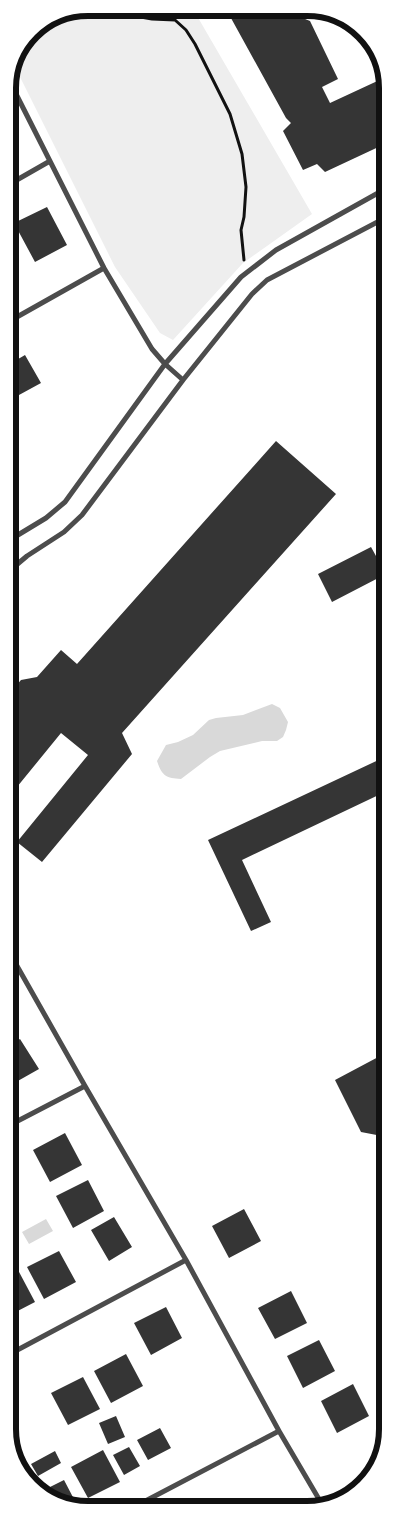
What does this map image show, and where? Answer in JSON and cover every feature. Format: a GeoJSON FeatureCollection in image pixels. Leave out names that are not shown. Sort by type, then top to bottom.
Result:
{"type":"FeatureCollection","features":[{"type":"Feature","properties":{"kind":"street"},"geometry":{"type":"LineString","coordinates":[[16,94],[104,268],[152,350],[183,380]]}},
{"type":"Feature","properties":{"kind":"street"},"geometry":{"type":"LineString","coordinates":[[16,180],[50,161]]}},
{"type":"Feature","properties":{"kind":"street"},"geometry":{"type":"LineString","coordinates":[[16,536],[46,518],[65,502],[165,364],[245,273],[276,250],[379,192]]}},
{"type":"Feature","properties":{"kind":"street"},"geometry":{"type":"LineString","coordinates":[[16,565],[64,532],[82,516],[183,380],[252,294],[267,280],[379,221]]}},
{"type":"Feature","properties":{"kind":"street"},"geometry":{"type":"LineString","coordinates":[[16,318],[104,268]]}},
{"type":"Feature","properties":{"kind":"street"},"geometry":{"type":"LineString","coordinates":[[16,964],[186,1260],[319,1499]]}},
{"type":"Feature","properties":{"kind":"street"},"geometry":{"type":"LineString","coordinates":[[16,1122],[85,1086]]}},
{"type":"Feature","properties":{"kind":"street"},"geometry":{"type":"LineString","coordinates":[[16,1351],[186,1260]]}},
{"type":"Feature","properties":{"kind":"street"},"geometry":{"type":"LineString","coordinates":[[145,1501],[280,1431]]}},
{"type":"Feature","properties":{"kind":"path"},"geometry":{"type":"LineString","coordinates":[[135,16],[175,20],[186,30],[230,114],[242,154],[246,187],[241,230],[245,273]]}},
{"type":"Feature","properties":{"kind":"shaded area"},"geometry":{"type":"Polygon","coordinates":[[[89,16],[197,16],[312,214],[243,263],[173,340],[160,333],[115,267],[18,74],[22,61],[28,48],[48,28],[75,18],[89,16]]]}},
{"type":"Feature","properties":{"kind":"shaded area"},"geometry":{"type":"Polygon","coordinates":[[[272,704],[280,708],[288,722],[283,737],[277,741],[262,741],[220,751],[181,779],[168,777],[161,770],[157,761],[166,745],[193,735],[209,720],[243,715],[272,704]]]}},
{"type":"Feature","properties":{"kind":"shaded area"},"geometry":{"type":"Polygon","coordinates":[[[46,1219],[53,1231],[29,1244],[22,1232],[46,1219]]]}},
{"type":"Feature","properties":{"kind":"building"},"geometry":{"type":"Polygon","coordinates":[[[230,16],[298,16],[310,21],[338,79],[322,87],[330,103],[378,81],[379,147],[325,172],[317,164],[303,170],[283,131],[291,123],[286,118],[230,16]]]}},
{"type":"Feature","properties":{"kind":"building"},"geometry":{"type":"Polygon","coordinates":[[[47,207],[67,245],[35,262],[16,227],[16,222],[47,207]]]}},
{"type":"Feature","properties":{"kind":"building"},"geometry":{"type":"Polygon","coordinates":[[[25,355],[41,383],[19,395],[16,390],[16,360],[25,355]]]}},
{"type":"Feature","properties":{"kind":"building"},"geometry":{"type":"Polygon","coordinates":[[[276,441],[336,494],[122,733],[132,754],[42,862],[17,842],[88,755],[61,733],[16,788],[16,686],[21,680],[37,677],[61,650],[77,664],[276,441]]]}},
{"type":"Feature","properties":{"kind":"building"},"geometry":{"type":"Polygon","coordinates":[[[371,547],[379,561],[379,578],[332,602],[318,574],[371,547]]]}},
{"type":"Feature","properties":{"kind":"building"},"geometry":{"type":"Polygon","coordinates":[[[379,760],[379,795],[242,860],[271,922],[251,931],[208,840],[379,760]]]}},
{"type":"Feature","properties":{"kind":"building"},"geometry":{"type":"Polygon","coordinates":[[[20,1039],[39,1069],[16,1082],[16,1041],[20,1039]]]}},
{"type":"Feature","properties":{"kind":"building"},"geometry":{"type":"Polygon","coordinates":[[[379,1057],[379,1135],[361,1132],[335,1080],[379,1057]]]}},
{"type":"Feature","properties":{"kind":"building"},"geometry":{"type":"Polygon","coordinates":[[[65,1133],[82,1165],[50,1182],[33,1150],[65,1133]]]}},
{"type":"Feature","properties":{"kind":"building"},"geometry":{"type":"Polygon","coordinates":[[[88,1180],[104,1211],[73,1228],[56,1196],[88,1180]]]}},
{"type":"Feature","properties":{"kind":"building"},"geometry":{"type":"Polygon","coordinates":[[[244,1209],[261,1241],[229,1258],[212,1226],[244,1209]]]}},
{"type":"Feature","properties":{"kind":"building"},"geometry":{"type":"Polygon","coordinates":[[[114,1217],[132,1247],[109,1261],[91,1230],[114,1217]]]}},
{"type":"Feature","properties":{"kind":"building"},"geometry":{"type":"Polygon","coordinates":[[[59,1251],[76,1282],[44,1299],[27,1267],[59,1251]]]}},
{"type":"Feature","properties":{"kind":"building"},"geometry":{"type":"Polygon","coordinates":[[[18,1270],[35,1302],[16,1312],[16,1271],[18,1270]]]}},
{"type":"Feature","properties":{"kind":"building"},"geometry":{"type":"Polygon","coordinates":[[[291,1291],[307,1323],[275,1339],[258,1308],[291,1291]]]}},
{"type":"Feature","properties":{"kind":"building"},"geometry":{"type":"Polygon","coordinates":[[[166,1307],[182,1338],[151,1355],[134,1323],[166,1307]]]}},
{"type":"Feature","properties":{"kind":"building"},"geometry":{"type":"Polygon","coordinates":[[[319,1340],[335,1371],[303,1388],[287,1356],[319,1340]]]}},
{"type":"Feature","properties":{"kind":"building"},"geometry":{"type":"Polygon","coordinates":[[[126,1354],[143,1386],[111,1403],[94,1371],[126,1354]]]}},
{"type":"Feature","properties":{"kind":"building"},"geometry":{"type":"Polygon","coordinates":[[[83,1377],[100,1409],[68,1425],[51,1393],[83,1377]]]}},
{"type":"Feature","properties":{"kind":"building"},"geometry":{"type":"Polygon","coordinates":[[[353,1384],[369,1416],[337,1433],[321,1401],[353,1384]]]}},
{"type":"Feature","properties":{"kind":"building"},"geometry":{"type":"Polygon","coordinates":[[[116,1416],[125,1437],[108,1444],[99,1423],[116,1416]]]}},
{"type":"Feature","properties":{"kind":"building"},"geometry":{"type":"Polygon","coordinates":[[[160,1428],[171,1448],[148,1460],[137,1440],[160,1428]]]}},
{"type":"Feature","properties":{"kind":"building"},"geometry":{"type":"Polygon","coordinates":[[[129,1447],[140,1466],[124,1475],[113,1455],[129,1447]]]}},
{"type":"Feature","properties":{"kind":"building"},"geometry":{"type":"Polygon","coordinates":[[[103,1450],[120,1482],[88,1498],[71,1467],[103,1450]]]}},
{"type":"Feature","properties":{"kind":"building"},"geometry":{"type":"Polygon","coordinates":[[[55,1451],[61,1463],[38,1476],[31,1464],[55,1451]]]}},
{"type":"Feature","properties":{"kind":"building"},"geometry":{"type":"Polygon","coordinates":[[[64,1480],[74,1499],[65,1497],[48,1488],[64,1480]]]}}]}
